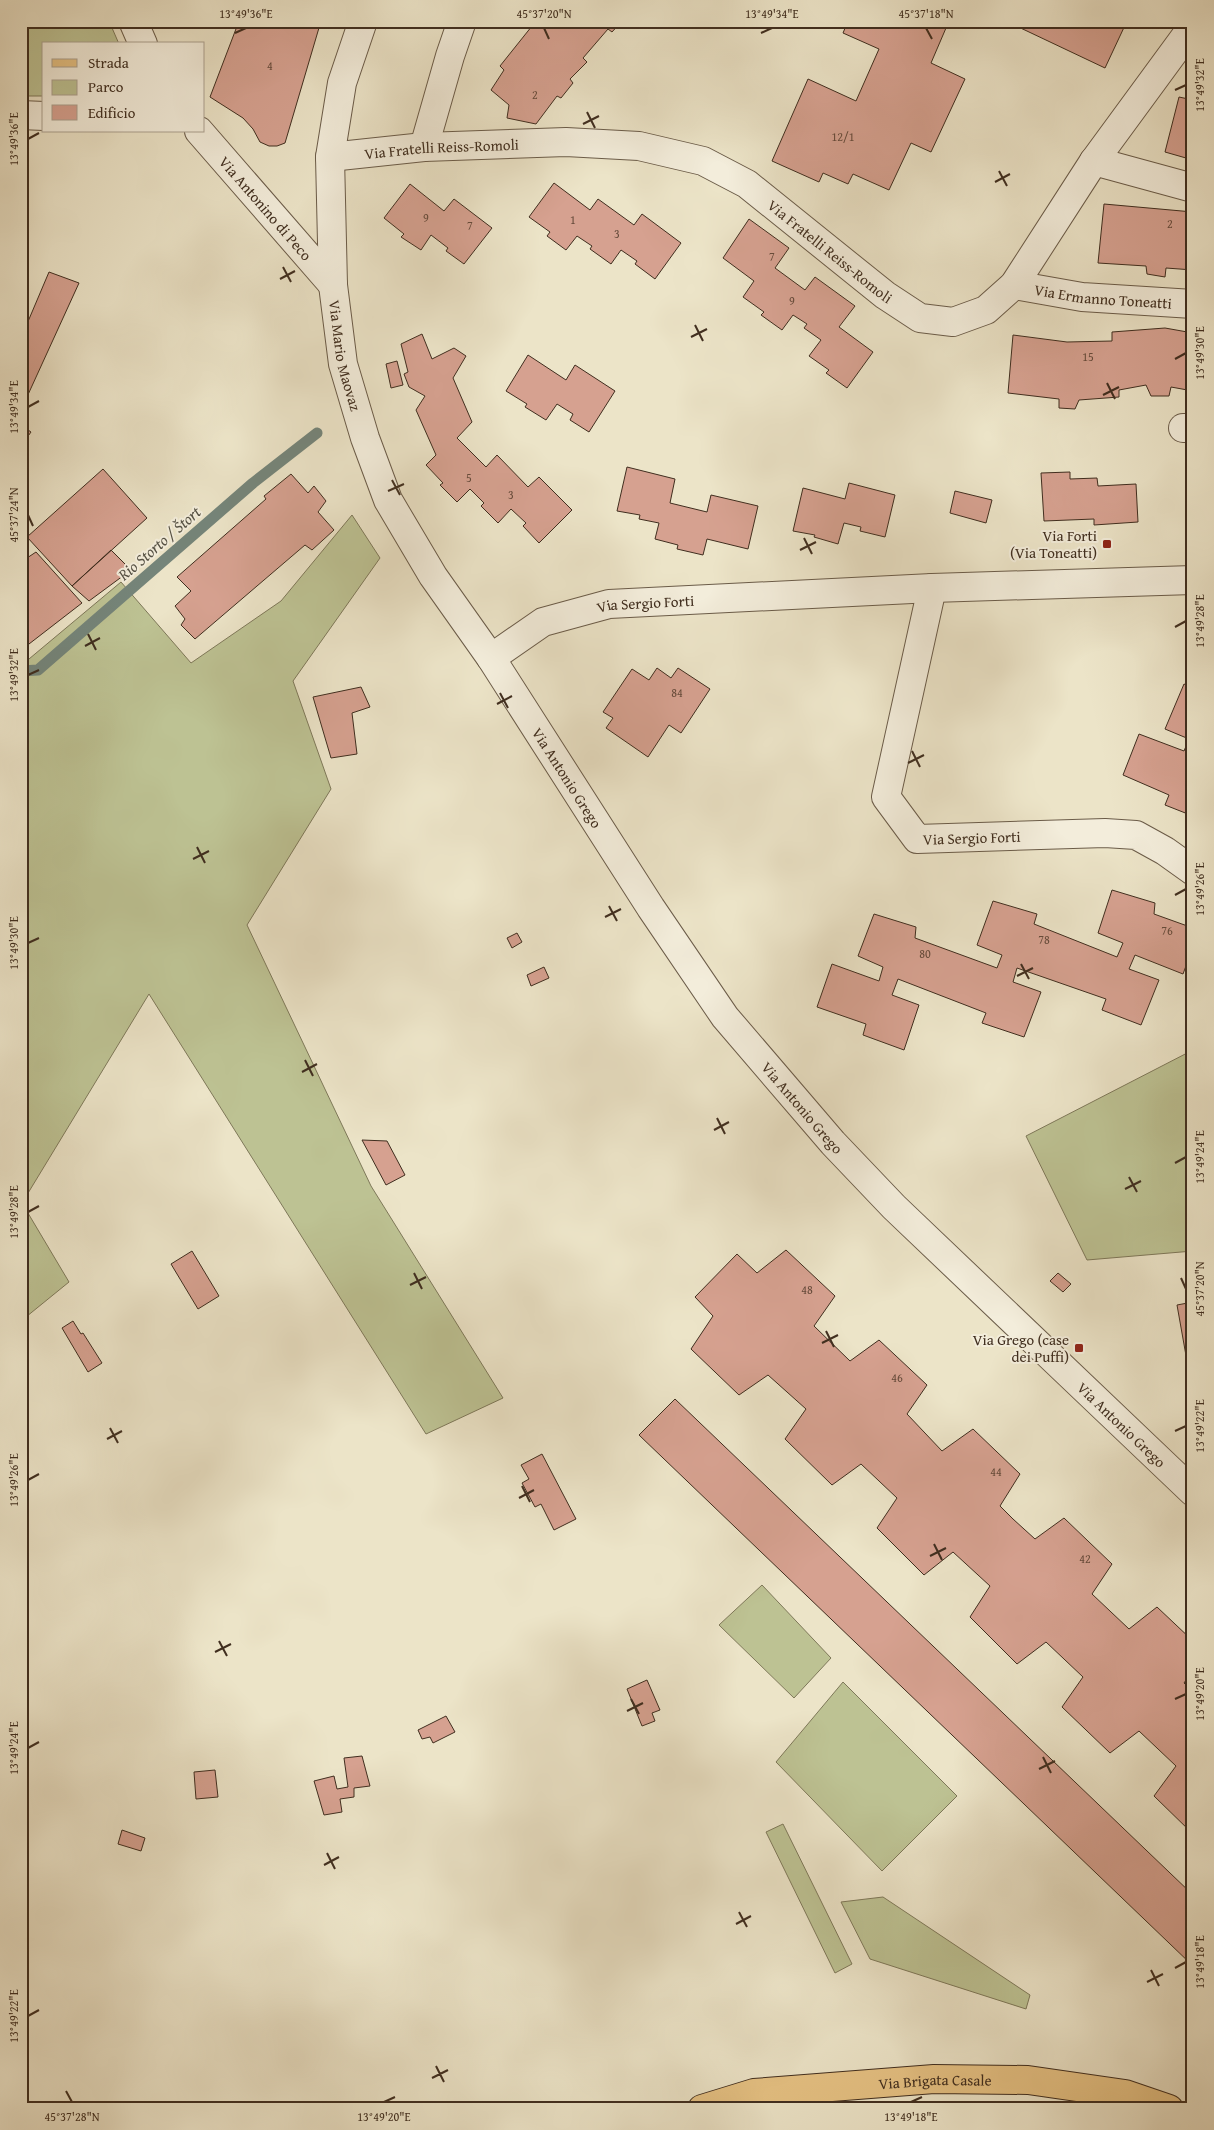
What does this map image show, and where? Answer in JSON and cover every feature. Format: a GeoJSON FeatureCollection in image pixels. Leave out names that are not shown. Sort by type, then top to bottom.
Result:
{"type":"FeatureCollection","features":[{"type":"Feature","properties":{"kind":"main road","name":"Via Brigata Casale"},"geometry":{"type":"LineString","coordinates":[[702,2109],[754,2093],[943,2080],[1028,2080],[1125,2094],[1169,2109]]}},
{"type":"Feature","properties":{"kind":"street"},"geometry":{"type":"LineString","coordinates":[[133,21],[142,42]]}},
{"type":"Feature","properties":{"kind":"street","name":"Via Mario Maovaz"},"geometry":{"type":"LineString","coordinates":[[363,21],[342,83],[330,157],[333,285],[343,364],[365,438],[388,500],[433,576],[491,658]]}},
{"type":"Feature","properties":{"kind":"street"},"geometry":{"type":"LineString","coordinates":[[424,147],[462,21]]}},
{"type":"Feature","properties":{"kind":"street","name":"Via Fratelli Reiss-Romoli"},"geometry":{"type":"LineString","coordinates":[[330,157],[424,147],[566,142],[639,146],[703,161],[746,184],[885,295],[920,318],[953,322],[986,310],[1014,286],[1094,161],[1193,26]]}},
{"type":"Feature","properties":{"kind":"street"},"geometry":{"type":"LineString","coordinates":[[21,115],[42,116]]}},
{"type":"Feature","properties":{"kind":"street","name":"Via Antonino di Peco"},"geometry":{"type":"LineString","coordinates":[[200,132],[333,285]]}},
{"type":"Feature","properties":{"kind":"street"},"geometry":{"type":"LineString","coordinates":[[1094,161],[1193,188]]}},
{"type":"Feature","properties":{"kind":"street","name":"Via Ermanno Toneatti"},"geometry":{"type":"LineString","coordinates":[[1014,286],[1082,297],[1193,304]]}},
{"type":"Feature","properties":{"kind":"street","name":"Via Sergio Forti"},"geometry":{"type":"LineString","coordinates":[[491,658],[543,622],[609,604],[932,588],[1193,580]]}},
{"type":"Feature","properties":{"kind":"street","name":"Via Sergio Forti"},"geometry":{"type":"LineString","coordinates":[[932,588],[886,797],[917,839],[1105,833],[1136,835],[1165,851],[1193,871]]}},
{"type":"Feature","properties":{"kind":"street","name":"Via Antonio Grego"},"geometry":{"type":"LineString","coordinates":[[491,658],[657,916],[725,1017],[777,1079],[833,1143],[894,1207],[1193,1492]]}},
{"type":"Feature","properties":{"kind":"green space"},"geometry":{"type":"Polygon","coordinates":[[[21,21],[109,21],[118,42],[42,42],[42,96],[21,96],[21,21]]]}},
{"type":"Feature","properties":{"kind":"green space"},"geometry":{"type":"Polygon","coordinates":[[[352,515],[380,558],[293,681],[331,789],[247,925],[371,1186],[503,1398],[426,1434],[149,994],[22,1203],[69,1282],[21,1321],[21,663],[23,664],[121,582],[191,663],[281,601],[352,515]]]}},
{"type":"Feature","properties":{"kind":"green space"},"geometry":{"type":"Polygon","coordinates":[[[1193,1050],[1193,1251],[1087,1260],[1026,1136],[1193,1050]]]}},
{"type":"Feature","properties":{"kind":"green space"},"geometry":{"type":"Polygon","coordinates":[[[762,1585],[831,1658],[794,1698],[719,1625],[762,1585]]]}},
{"type":"Feature","properties":{"kind":"green space"},"geometry":{"type":"Polygon","coordinates":[[[843,1682],[957,1796],[882,1871],[776,1762],[843,1682]]]}},
{"type":"Feature","properties":{"kind":"green space"},"geometry":{"type":"Polygon","coordinates":[[[783,1824],[852,1964],[835,1973],[766,1832],[783,1824]]]}},
{"type":"Feature","properties":{"kind":"green space"},"geometry":{"type":"Polygon","coordinates":[[[883,1897],[1030,1995],[1026,2009],[870,1959],[841,1902],[883,1897]]]}},
{"type":"Feature","properties":{"kind":"building"},"geometry":{"type":"Polygon","coordinates":[[[239,21],[321,21],[285,143],[277,146],[269,146],[260,142],[253,129],[243,118],[210,97],[239,21]]]}},
{"type":"Feature","properties":{"kind":"building"},"geometry":{"type":"Polygon","coordinates":[[[536,21],[622,21],[612,32],[608,29],[583,58],[587,62],[570,79],[573,83],[561,98],[557,96],[536,124],[507,118],[509,105],[491,90],[504,70],[500,66],[536,21]]]}},
{"type":"Feature","properties":{"kind":"building"},"geometry":{"type":"Polygon","coordinates":[[[848,21],[949,21],[931,63],[965,79],[931,152],[911,143],[889,190],[853,174],[848,184],[823,173],[819,182],[772,161],[808,79],[856,101],[879,49],[843,33],[848,21]]]}},
{"type":"Feature","properties":{"kind":"building"},"geometry":{"type":"Polygon","coordinates":[[[1011,21],[1127,21],[1105,68],[1010,23],[1011,21]]]}},
{"type":"Feature","properties":{"kind":"building"},"geometry":{"type":"Polygon","coordinates":[[[1179,97],[1193,100],[1193,160],[1165,152],[1179,97]]]}},
{"type":"Feature","properties":{"kind":"building"},"geometry":{"type":"Polygon","coordinates":[[[554,183],[590,210],[598,199],[634,225],[642,214],[681,243],[655,279],[635,264],[637,261],[621,250],[611,264],[590,249],[592,246],[577,236],[566,250],[547,236],[550,232],[529,217],[554,183]]]}},
{"type":"Feature","properties":{"kind":"building"},"geometry":{"type":"Polygon","coordinates":[[[410,184],[444,211],[454,199],[492,228],[464,264],[446,251],[448,248],[431,235],[421,250],[401,237],[404,234],[384,218],[410,184]]]}},
{"type":"Feature","properties":{"kind":"building"},"geometry":{"type":"Polygon","coordinates":[[[1104,204],[1193,212],[1193,270],[1166,268],[1165,277],[1147,274],[1146,266],[1098,263],[1104,204]]]}},
{"type":"Feature","properties":{"kind":"building"},"geometry":{"type":"Polygon","coordinates":[[[749,219],[789,248],[775,268],[805,290],[815,277],[855,306],[839,327],[873,352],[847,388],[826,373],[829,370],[809,356],[821,340],[804,328],[807,324],[793,315],[782,330],[761,315],[764,312],[743,297],[754,281],[723,258],[749,219]]]}},
{"type":"Feature","properties":{"kind":"building"},"geometry":{"type":"Polygon","coordinates":[[[49,272],[79,283],[21,410],[21,338],[49,272]]]}},
{"type":"Feature","properties":{"kind":"building"},"geometry":{"type":"Polygon","coordinates":[[[1165,328],[1193,333],[1193,391],[1171,387],[1169,396],[1151,396],[1146,385],[1119,390],[1119,397],[1079,400],[1075,409],[1059,408],[1059,399],[1008,393],[1013,335],[1067,342],[1112,341],[1112,332],[1165,328]]]}},
{"type":"Feature","properties":{"kind":"building"},"geometry":{"type":"Polygon","coordinates":[[[422,334],[432,359],[454,348],[466,356],[453,378],[472,422],[457,438],[486,467],[497,455],[528,487],[539,477],[572,510],[539,543],[523,526],[526,523],[511,509],[498,523],[481,506],[484,503],[470,489],[457,502],[440,485],[443,483],[426,465],[436,455],[416,410],[425,396],[409,387],[404,374],[408,372],[401,344],[422,334]]]}},
{"type":"Feature","properties":{"kind":"building"},"geometry":{"type":"Polygon","coordinates":[[[528,355],[566,380],[575,365],[615,391],[589,432],[570,420],[573,414],[557,404],[546,420],[525,407],[527,404],[506,391],[528,355]]]}},
{"type":"Feature","properties":{"kind":"building"},"geometry":{"type":"Polygon","coordinates":[[[397,361],[403,385],[391,388],[386,364],[397,361]]]}},
{"type":"Feature","properties":{"kind":"building"},"geometry":{"type":"Polygon","coordinates":[[[21,425],[31,432],[21,446],[21,425]]]}},
{"type":"Feature","properties":{"kind":"building"},"geometry":{"type":"Polygon","coordinates":[[[627,467],[675,479],[670,503],[707,512],[711,495],[758,506],[748,549],[707,539],[703,555],[677,549],[678,545],[655,539],[659,523],[639,519],[640,515],[617,511],[627,467]]]}},
{"type":"Feature","properties":{"kind":"building"},"geometry":{"type":"Polygon","coordinates":[[[103,469],[147,518],[72,586],[27,537],[103,469]]]}},
{"type":"Feature","properties":{"kind":"building"},"geometry":{"type":"Polygon","coordinates":[[[1070,472],[1070,479],[1097,478],[1098,486],[1136,484],[1138,522],[1094,525],[1094,519],[1044,521],[1041,473],[1070,472]]]}},
{"type":"Feature","properties":{"kind":"building"},"geometry":{"type":"Polygon","coordinates":[[[291,474],[308,493],[314,486],[326,501],[318,512],[334,530],[312,550],[305,545],[195,639],[181,625],[185,619],[175,606],[191,591],[177,577],[266,499],[264,496],[291,474]]]}},
{"type":"Feature","properties":{"kind":"building"},"geometry":{"type":"Polygon","coordinates":[[[849,483],[895,495],[885,537],[860,531],[861,527],[844,523],[838,544],[814,537],[815,535],[793,531],[803,488],[845,499],[849,483]]]}},
{"type":"Feature","properties":{"kind":"building"},"geometry":{"type":"Polygon","coordinates":[[[955,491],[992,500],[986,523],[950,513],[955,491]]]}},
{"type":"Feature","properties":{"kind":"building"},"geometry":{"type":"Polygon","coordinates":[[[111,550],[131,570],[89,601],[72,586],[111,550]]]}},
{"type":"Feature","properties":{"kind":"building"},"geometry":{"type":"Polygon","coordinates":[[[36,552],[82,603],[29,644],[21,630],[21,562],[36,552]]]}},
{"type":"Feature","properties":{"kind":"building"},"geometry":{"type":"Polygon","coordinates":[[[657,668],[671,678],[678,668],[710,689],[681,733],[669,725],[648,757],[606,728],[613,718],[603,712],[632,669],[649,680],[657,668]]]}},
{"type":"Feature","properties":{"kind":"building"},"geometry":{"type":"Polygon","coordinates":[[[1184,684],[1193,688],[1193,816],[1165,805],[1169,795],[1123,775],[1139,734],[1184,751],[1189,739],[1165,729],[1184,684]]]}},
{"type":"Feature","properties":{"kind":"building"},"geometry":{"type":"Polygon","coordinates":[[[361,687],[370,707],[352,713],[357,754],[331,758],[313,697],[361,687]]]}},
{"type":"Feature","properties":{"kind":"building"},"geometry":{"type":"Polygon","coordinates":[[[1112,890],[1155,903],[1154,914],[1193,928],[1193,947],[1183,974],[1135,955],[1129,969],[1159,980],[1141,1025],[1102,1010],[1106,999],[1017,968],[1013,982],[1041,992],[1024,1037],[982,1023],[986,1013],[898,979],[892,995],[919,1005],[904,1050],[863,1035],[866,1024],[817,1007],[832,964],[879,981],[883,967],[858,956],[874,914],[916,927],[915,938],[997,968],[1002,955],[977,945],[993,901],[1037,914],[1034,924],[1117,957],[1123,943],[1098,933],[1112,890]]]}},
{"type":"Feature","properties":{"kind":"building"},"geometry":{"type":"Polygon","coordinates":[[[517,933],[522,942],[512,948],[507,938],[517,933]]]}},
{"type":"Feature","properties":{"kind":"building"},"geometry":{"type":"Polygon","coordinates":[[[544,967],[549,978],[531,986],[527,975],[544,967]]]}},
{"type":"Feature","properties":{"kind":"building"},"geometry":{"type":"Polygon","coordinates":[[[362,1140],[387,1141],[405,1175],[386,1185],[362,1140]]]}},
{"type":"Feature","properties":{"kind":"building"},"geometry":{"type":"Polygon","coordinates":[[[786,1250],[835,1296],[814,1326],[850,1361],[879,1340],[927,1385],[907,1414],[942,1451],[973,1429],[1020,1474],[1000,1506],[1013,1519],[1035,1539],[1064,1518],[1112,1564],[1092,1594],[1129,1629],[1157,1607],[1193,1641],[1193,1670],[1184,1683],[1193,1691],[1193,1834],[1154,1796],[1176,1766],[1139,1731],[1110,1753],[1062,1707],[1083,1677],[1046,1642],[1017,1664],[970,1617],[990,1586],[953,1552],[924,1575],[877,1528],[897,1498],[861,1464],[832,1485],[785,1439],[806,1409],[768,1375],[739,1395],[691,1349],[713,1316],[695,1297],[737,1254],[757,1273],[786,1250]]]}},
{"type":"Feature","properties":{"kind":"building"},"geometry":{"type":"Polygon","coordinates":[[[192,1251],[219,1296],[198,1309],[171,1264],[192,1251]]]}},
{"type":"Feature","properties":{"kind":"building"},"geometry":{"type":"Polygon","coordinates":[[[1058,1273],[1071,1284],[1063,1292],[1050,1281],[1058,1273]]]}},
{"type":"Feature","properties":{"kind":"building"},"geometry":{"type":"Polygon","coordinates":[[[1193,1302],[1193,1395],[1177,1305],[1193,1302]]]}},
{"type":"Feature","properties":{"kind":"building"},"geometry":{"type":"Polygon","coordinates":[[[73,1321],[102,1363],[88,1372],[62,1328],[73,1321]]]}},
{"type":"Feature","properties":{"kind":"building"},"geometry":{"type":"Polygon","coordinates":[[[675,1399],[1193,1895],[1193,1966],[639,1435],[675,1399]]]}},
{"type":"Feature","properties":{"kind":"building"},"geometry":{"type":"Polygon","coordinates":[[[542,1454],[576,1519],[554,1530],[541,1504],[535,1507],[522,1483],[529,1479],[521,1465],[542,1454]]]}},
{"type":"Feature","properties":{"kind":"building"},"geometry":{"type":"Polygon","coordinates":[[[647,1680],[660,1710],[652,1713],[655,1721],[642,1726],[627,1689],[647,1680]]]}},
{"type":"Feature","properties":{"kind":"building"},"geometry":{"type":"Polygon","coordinates":[[[446,1716],[455,1732],[433,1743],[430,1737],[422,1739],[418,1730],[446,1716]]]}},
{"type":"Feature","properties":{"kind":"building"},"geometry":{"type":"Polygon","coordinates":[[[362,1756],[370,1786],[354,1788],[354,1797],[340,1799],[342,1812],[324,1815],[314,1781],[334,1776],[337,1789],[348,1787],[344,1758],[362,1756]]]}},
{"type":"Feature","properties":{"kind":"building"},"geometry":{"type":"Polygon","coordinates":[[[215,1770],[218,1797],[196,1799],[194,1772],[215,1770]]]}},
{"type":"Feature","properties":{"kind":"building"},"geometry":{"type":"Polygon","coordinates":[[[122,1830],[145,1838],[141,1851],[118,1844],[122,1830]]]}},
{"type":"Feature","properties":{"kind":"waterway","name":"Rio Storto / Štort"},"geometry":{"type":"LineString","coordinates":[[21,671],[38,670],[253,483],[317,433]]}},
{"type":"Feature","properties":{"kind":"place","name":"Via Forti (Via Toneatti)"},"geometry":{"type":"Point","coordinates":[1107,544]}},
{"type":"Feature","properties":{"kind":"place","name":"Via Grego (case dei Puffi)"},"geometry":{"type":"Point","coordinates":[1079,1348]}}]}
